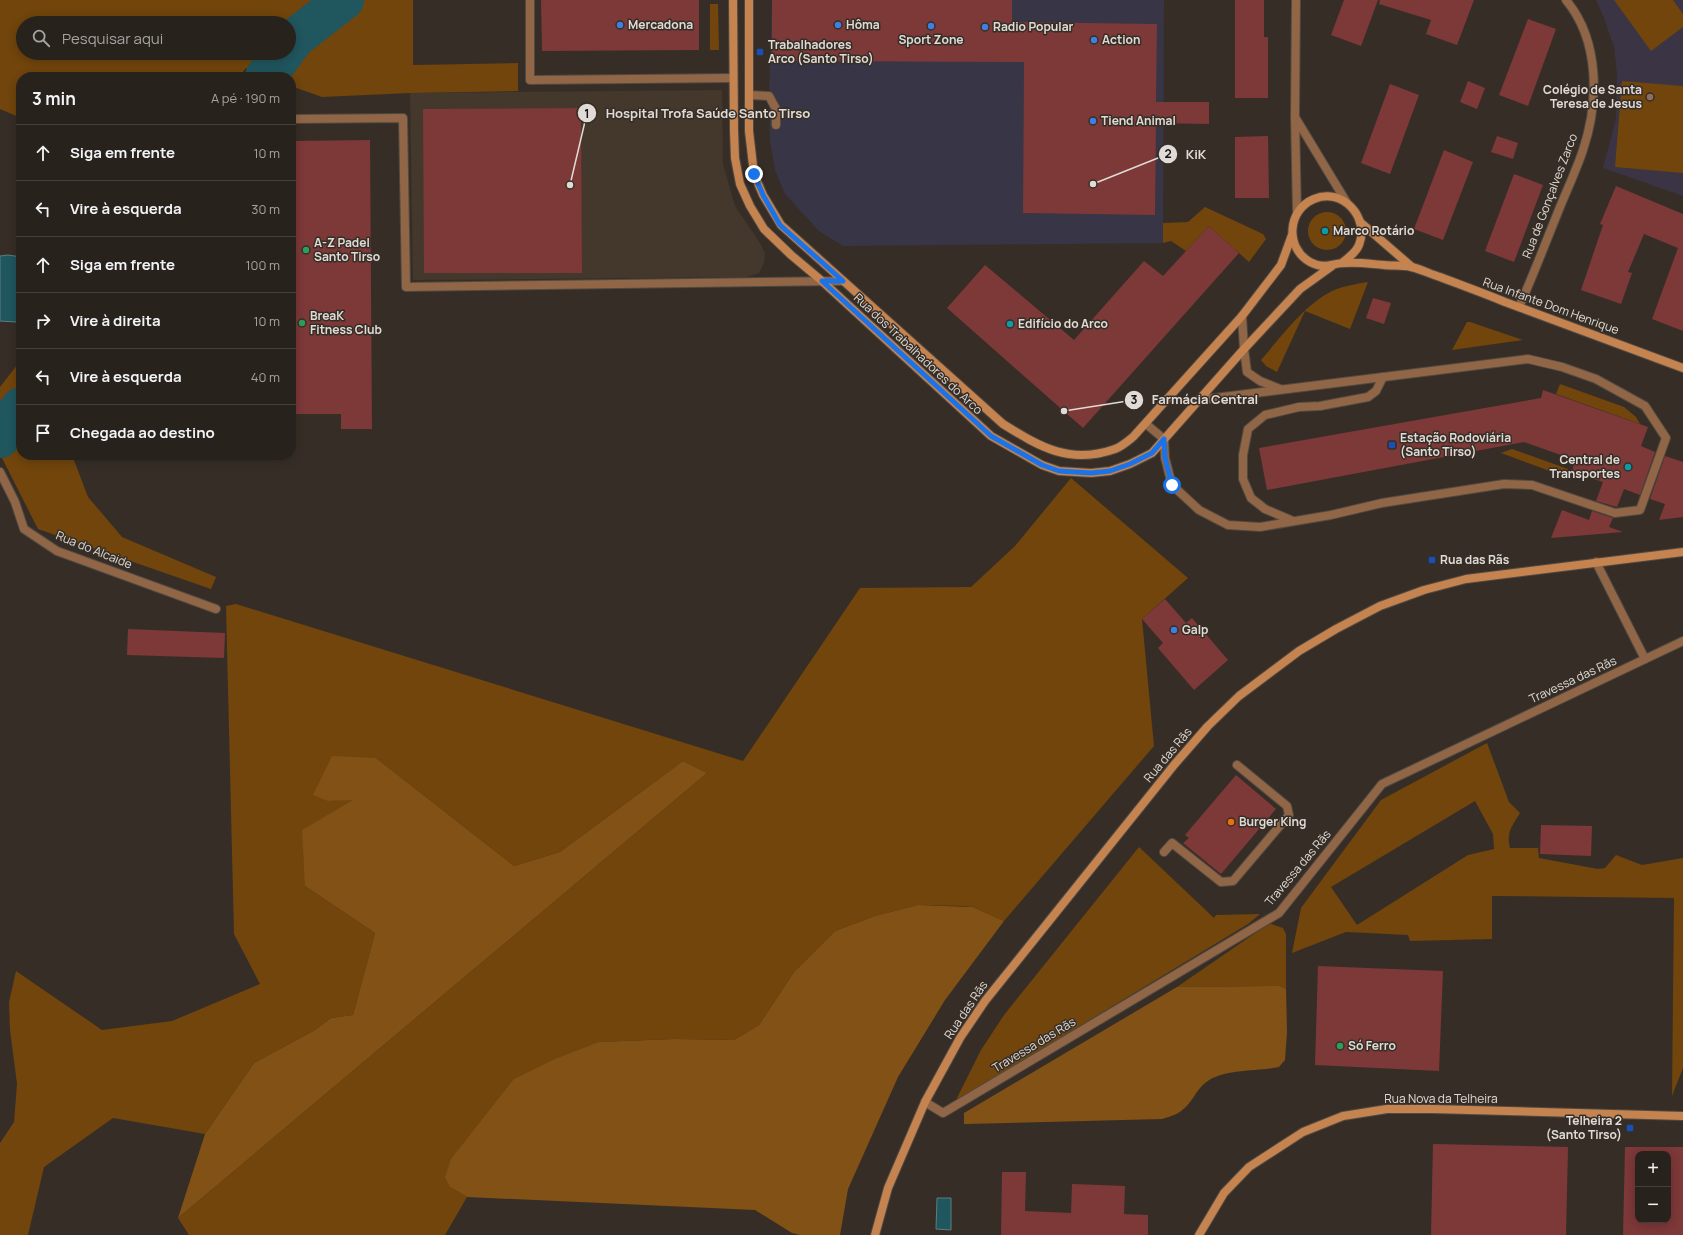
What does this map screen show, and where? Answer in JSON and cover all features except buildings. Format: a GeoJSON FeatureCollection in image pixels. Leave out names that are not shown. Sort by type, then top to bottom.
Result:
{"type":"FeatureCollection","features":[{"type":"Feature","properties":{"kind":"street"},"geometry":{"type":"LineString","coordinates":[[530,0],[530,80],[733,78]]}},
{"type":"Feature","properties":{"kind":"street","name":"Rua dos Trabalhadores do Arco"},"geometry":{"type":"LineString","coordinates":[[733,0],[735,158],[740,184],[746,199],[764,229],[991,436],[1042,465],[1059,471],[1091,473],[1110,471],[1130,464],[1152,453],[1244,349],[1300,289],[1332,266]]}},
{"type":"Feature","properties":{"kind":"street","name":"Rua dos Trabalhadores do Arco"},"geometry":{"type":"LineString","coordinates":[[749,0],[749,131],[754,174],[763,195],[780,225],[1003,424],[1035,444],[1059,453],[1085,456],[1116,449],[1133,438],[1242,316],[1281,265],[1292,235]]}},
{"type":"Feature","properties":{"kind":"street"},"geometry":{"type":"LineString","coordinates":[[1295,117],[1347,203],[1356,212],[1360,222],[1362,234],[1359,245],[1352,255],[1343,262],[1332,266],[1321,266],[1310,262],[1301,255],[1295,247],[1292,235],[1293,224],[1297,213],[1295,117],[1296,0]]}},
{"type":"Feature","properties":{"kind":"street","name":"Rua de Gonçalves Zarco"},"geometry":{"type":"LineString","coordinates":[[1519,307],[1583,150],[1592,116],[1594,88],[1593,62],[1585,34],[1574,9],[1566,0]]}},
{"type":"Feature","properties":{"kind":"street"},"geometry":{"type":"LineString","coordinates":[[749,95],[769,96],[776,109],[776,125]]}},
{"type":"Feature","properties":{"kind":"street"},"geometry":{"type":"LineString","coordinates":[[296,119],[403,118],[406,286],[843,281]]}},
{"type":"Feature","properties":{"kind":"street"},"geometry":{"type":"LineString","coordinates":[[1297,213],[1304,205],[1314,199],[1325,196],[1337,198],[1347,203]]}},
{"type":"Feature","properties":{"kind":"street"},"geometry":{"type":"LineString","coordinates":[[1360,222],[1412,267]]}},
{"type":"Feature","properties":{"kind":"street"},"geometry":{"type":"LineString","coordinates":[[1343,262],[1412,267]]}},
{"type":"Feature","properties":{"kind":"street","name":"Rua Infante Dom Henrique"},"geometry":{"type":"LineString","coordinates":[[1412,267],[1683,368]]}},
{"type":"Feature","properties":{"kind":"street"},"geometry":{"type":"LineString","coordinates":[[1242,316],[1244,349],[1248,372],[1260,381],[1281,389]]}},
{"type":"Feature","properties":{"kind":"street"},"geometry":{"type":"LineString","coordinates":[[1146,424],[1164,439],[1165,458],[1172,485],[1199,510],[1228,525],[1260,527],[1382,504],[1504,484],[1532,485],[1615,513],[1640,510],[1666,438],[1645,406],[1596,379],[1562,367],[1528,359],[1199,400]]}},
{"type":"Feature","properties":{"kind":"street"},"geometry":{"type":"LineString","coordinates":[[1294,521],[1265,509],[1251,498],[1243,479],[1243,456],[1248,430],[1265,415],[1299,407],[1320,406],[1368,397],[1376,391],[1383,378]]}},
{"type":"Feature","properties":{"kind":"street","name":"Rua do Alcaide"},"geometry":{"type":"LineString","coordinates":[[0,472],[15,502],[24,529],[57,551],[216,610]]}},
{"type":"Feature","properties":{"kind":"street","name":"Rua das Rãs"},"geometry":{"type":"LineString","coordinates":[[875,1235],[888,1188],[925,1102],[960,1038],[985,1001],[1174,765],[1208,726],[1239,696],[1298,651],[1336,629],[1380,606],[1424,590],[1466,579],[1683,552]]}},
{"type":"Feature","properties":{"kind":"street"},"geometry":{"type":"LineString","coordinates":[[1596,562],[1645,659]]}},
{"type":"Feature","properties":{"kind":"street","name":"Travessa das Rãs"},"geometry":{"type":"LineString","coordinates":[[925,1102],[943,1113],[1279,913],[1382,784],[1683,641]]}},
{"type":"Feature","properties":{"kind":"street"},"geometry":{"type":"LineString","coordinates":[[1164,852],[1172,843],[1221,882],[1233,881],[1258,852],[1289,815],[1287,806],[1237,765]]}},
{"type":"Feature","properties":{"kind":"street","name":"Rua Nova da Telheira"},"geometry":{"type":"LineString","coordinates":[[1199,1235],[1224,1193],[1249,1167],[1303,1132],[1342,1116],[1388,1109],[1432,1109],[1683,1116]]}},
{"type":"Feature","properties":{"kind":"shaded area"},"geometry":{"type":"Polygon","coordinates":[[[0,0],[413,0],[413,65],[518,63],[518,91],[410,93],[322,97],[296,88],[296,72],[254,72],[246,68],[243,72],[16,72],[16,116],[0,109],[0,0]]]}},
{"type":"Feature","properties":{"kind":"shaded area"},"geometry":{"type":"Polygon","coordinates":[[[772,0],[1164,0],[1163,243],[843,246],[819,231],[785,194],[775,170],[770,141],[769,96],[772,0]]]}},
{"type":"Feature","properties":{"kind":"shaded area","name":"Colégio de Santa Teresa de Jesus"},"geometry":{"type":"Polygon","coordinates":[[[1596,0],[1683,0],[1683,196],[1603,168],[1616,119],[1617,74],[1614,47],[1596,0]]]}},
{"type":"Feature","properties":{"kind":"shaded area"},"geometry":{"type":"Polygon","coordinates":[[[1614,0],[1673,0],[1683,14],[1683,27],[1651,51],[1614,0]]]}},
{"type":"Feature","properties":{"kind":"shaded area"},"geometry":{"type":"Polygon","coordinates":[[[710,4],[718,4],[719,50],[710,50],[710,4]]]}},
{"type":"Feature","properties":{"kind":"shaded area"},"geometry":{"type":"Polygon","coordinates":[[[1622,81],[1683,86],[1683,173],[1615,167],[1622,81]]]}},
{"type":"Feature","properties":{"kind":"shaded area"},"geometry":{"type":"Polygon","coordinates":[[[722,90],[723,164],[735,206],[765,253],[764,263],[759,273],[747,277],[413,280],[410,93],[722,90]]]}},
{"type":"Feature","properties":{"kind":"shaded area"},"geometry":{"type":"Polygon","coordinates":[[[1205,207],[1263,234],[1266,239],[1249,262],[1209,226],[1186,251],[1171,241],[1163,243],[1163,223],[1188,222],[1205,207]]]}},
{"type":"Feature","properties":{"kind":"shaded area"},"geometry":{"type":"Polygon","coordinates":[[[1323,212],[1331,212],[1341,217],[1345,224],[1345,238],[1341,245],[1331,250],[1323,250],[1313,245],[1311,242],[1308,235],[1308,227],[1313,217],[1316,215],[1323,212]]]}},
{"type":"Feature","properties":{"kind":"shaded area"},"geometry":{"type":"Polygon","coordinates":[[[1368,282],[1350,329],[1305,311],[1322,297],[1341,288],[1368,282]]]}},
{"type":"Feature","properties":{"kind":"shaded area"},"geometry":{"type":"Polygon","coordinates":[[[1305,311],[1277,372],[1266,366],[1261,360],[1305,311]]]}},
{"type":"Feature","properties":{"kind":"shaded area"},"geometry":{"type":"Polygon","coordinates":[[[1467,322],[1470,322],[1523,340],[1452,350],[1467,322]]]}},
{"type":"Feature","properties":{"kind":"shaded area"},"geometry":{"type":"Polygon","coordinates":[[[16,366],[16,460],[74,460],[88,497],[122,537],[216,577],[211,589],[38,529],[0,454],[0,387],[16,366]]]}},
{"type":"Feature","properties":{"kind":"shaded area"},"geometry":{"type":"Polygon","coordinates":[[[1560,384],[1624,407],[1636,417],[1640,424],[1556,394],[1560,384]]]}},
{"type":"Feature","properties":{"kind":"shaded area"},"geometry":{"type":"Polygon","coordinates":[[[1512,449],[1568,469],[1566,477],[1501,453],[1512,449]]]}},
{"type":"Feature","properties":{"kind":"shaded area"},"geometry":{"type":"Polygon","coordinates":[[[1071,478],[1188,578],[1142,619],[1154,746],[1004,921],[973,907],[963,906],[918,905],[875,916],[835,931],[794,972],[759,1025],[734,1040],[674,1039],[599,1042],[450,1187],[467,1197],[445,1235],[189,1235],[178,1218],[707,773],[683,761],[560,852],[514,866],[376,758],[328,801],[354,799],[305,886],[375,933],[353,1015],[331,1018],[315,1030],[254,1063],[205,1134],[113,1118],[44,1167],[28,1235],[0,1235],[0,1143],[14,1122],[17,1084],[10,1030],[9,1002],[16,971],[102,1030],[172,1021],[260,984],[234,934],[226,606],[236,604],[743,761],[860,588],[971,587],[1015,546],[1071,478]]]}},
{"type":"Feature","properties":{"kind":"shaded area"},"geometry":{"type":"Polygon","coordinates":[[[1487,743],[1509,802],[1520,813],[1509,834],[1510,848],[1538,848],[1539,858],[1598,869],[1605,868],[1616,855],[1642,865],[1683,858],[1683,1068],[1672,1096],[1674,898],[1492,896],[1492,939],[1410,941],[1408,935],[1346,932],[1292,953],[1301,908],[1381,800],[1487,743]],[[1475,801],[1331,887],[1357,925],[1468,855],[1494,849],[1493,834],[1475,801]]]}},
{"type":"Feature","properties":{"kind":"shaded area"},"geometry":{"type":"Polygon","coordinates":[[[332,756],[376,758],[514,866],[560,852],[683,761],[707,773],[178,1218],[205,1134],[254,1063],[315,1030],[331,1018],[353,1015],[375,933],[305,886],[302,830],[353,800],[328,801],[313,795],[332,756]]]}},
{"type":"Feature","properties":{"kind":"shaded area"},"geometry":{"type":"Polygon","coordinates":[[[1139,847],[1214,918],[1216,915],[1260,914],[1248,924],[958,1100],[957,1098],[981,1050],[1004,1015],[1139,847]]]}},
{"type":"Feature","properties":{"kind":"shaded area"},"geometry":{"type":"Polygon","coordinates":[[[918,905],[973,907],[1004,921],[945,1000],[898,1077],[848,1189],[840,1235],[800,1235],[792,1233],[755,1210],[467,1197],[450,1187],[445,1177],[451,1159],[514,1079],[555,1059],[599,1042],[674,1039],[734,1040],[759,1025],[794,972],[835,931],[875,916],[918,905]]]}},
{"type":"Feature","properties":{"kind":"shaded area"},"geometry":{"type":"Polygon","coordinates":[[[1271,924],[1283,928],[1286,934],[1286,989],[1280,986],[1177,987],[1264,927],[1271,924]]]}},
{"type":"Feature","properties":{"kind":"shaded area"},"geometry":{"type":"Polygon","coordinates":[[[1280,986],[1286,989],[1287,1032],[1285,1060],[1279,1067],[1240,1071],[1212,1078],[1199,1089],[1185,1108],[1174,1115],[1162,1119],[964,1124],[964,1113],[1177,987],[1280,986]]]}},
{"type":"Feature","properties":{"kind":"water"},"geometry":{"type":"Polygon","coordinates":[[[0,256],[16,256],[15,322],[0,321],[0,256]]]}},
{"type":"Feature","properties":{"kind":"water"},"geometry":{"type":"Polygon","coordinates":[[[937,1198],[951,1198],[951,1230],[936,1229],[937,1198]]]}},
{"type":"Feature","properties":{"kind":"waterway"},"geometry":{"type":"LineString","coordinates":[[296,37],[344,0]]}},
{"type":"Feature","properties":{"kind":"waterway"},"geometry":{"type":"LineString","coordinates":[[269,72],[278,60]]}},
{"type":"Feature","properties":{"kind":"waterway"},"geometry":{"type":"LineString","coordinates":[[0,438],[2,432],[16,414]]}},
{"type":"Feature","properties":{"kind":"place","name":"Mercadona"},"geometry":{"type":"Point","coordinates":[620,25]}},
{"type":"Feature","properties":{"kind":"place","name":"Hôma"},"geometry":{"type":"Point","coordinates":[838,25]}},
{"type":"Feature","properties":{"kind":"place","name":"Sport Zone"},"geometry":{"type":"Point","coordinates":[931,26]}},
{"type":"Feature","properties":{"kind":"place","name":"Radio Popular"},"geometry":{"type":"Point","coordinates":[985,27]}},
{"type":"Feature","properties":{"kind":"place","name":"Action"},"geometry":{"type":"Point","coordinates":[1094,40]}},
{"type":"Feature","properties":{"kind":"place","name":"Trabalhadores Arco (Santo Tirso)"},"geometry":{"type":"Point","coordinates":[760,52]}},
{"type":"Feature","properties":{"kind":"place","name":"Colégio de Santa Teresa de Jesus"},"geometry":{"type":"Point","coordinates":[1650,97]}},
{"type":"Feature","properties":{"kind":"place","name":"Tiend Animal"},"geometry":{"type":"Point","coordinates":[1093,121]}},
{"type":"Feature","properties":{"kind":"place","name":"KiK"},"geometry":{"type":"Point","coordinates":[1093,184]}},
{"type":"Feature","properties":{"kind":"place","name":"Hospital Trofa Saúde Santo Tirso"},"geometry":{"type":"Point","coordinates":[570,185]}},
{"type":"Feature","properties":{"kind":"place","name":"Marco Rotário"},"geometry":{"type":"Point","coordinates":[1325,231]}},
{"type":"Feature","properties":{"kind":"place","name":"A-Z Padel Santo Tirso"},"geometry":{"type":"Point","coordinates":[306,250]}},
{"type":"Feature","properties":{"kind":"place","name":"BreaK Fitness Club"},"geometry":{"type":"Point","coordinates":[302,323]}},
{"type":"Feature","properties":{"kind":"place","name":"Edifício do Arco"},"geometry":{"type":"Point","coordinates":[1010,324]}},
{"type":"Feature","properties":{"kind":"place","name":"Farmácia Central"},"geometry":{"type":"Point","coordinates":[1064,411]}},
{"type":"Feature","properties":{"kind":"place","name":"Estação Rodoviária (Santo Tirso)"},"geometry":{"type":"Point","coordinates":[1392,445]}},
{"type":"Feature","properties":{"kind":"place","name":"Central de Transportes"},"geometry":{"type":"Point","coordinates":[1628,467]}},
{"type":"Feature","properties":{"kind":"place","name":"Rua das Rãs"},"geometry":{"type":"Point","coordinates":[1432,560]}},
{"type":"Feature","properties":{"kind":"place","name":"Galp"},"geometry":{"type":"Point","coordinates":[1174,630]}},
{"type":"Feature","properties":{"kind":"place","name":"Burger King"},"geometry":{"type":"Point","coordinates":[1231,822]}},
{"type":"Feature","properties":{"kind":"place","name":"Só Ferro"},"geometry":{"type":"Point","coordinates":[1340,1046]}},
{"type":"Feature","properties":{"kind":"place","name":"Telheira 2 (Santo Tirso)"},"geometry":{"type":"Point","coordinates":[1630,1128]}},
{"type":"Feature","properties":{"kind":"route"},"geometry":{"type":"LineString","coordinates":[[754,174],[763,195],[780,225],[843,281],[822,281],[991,436],[1020,454],[1042,465],[1059,471],[1091,473],[1110,471],[1130,464],[1152,453],[1164,439],[1165,458],[1172,485]]}}]}
